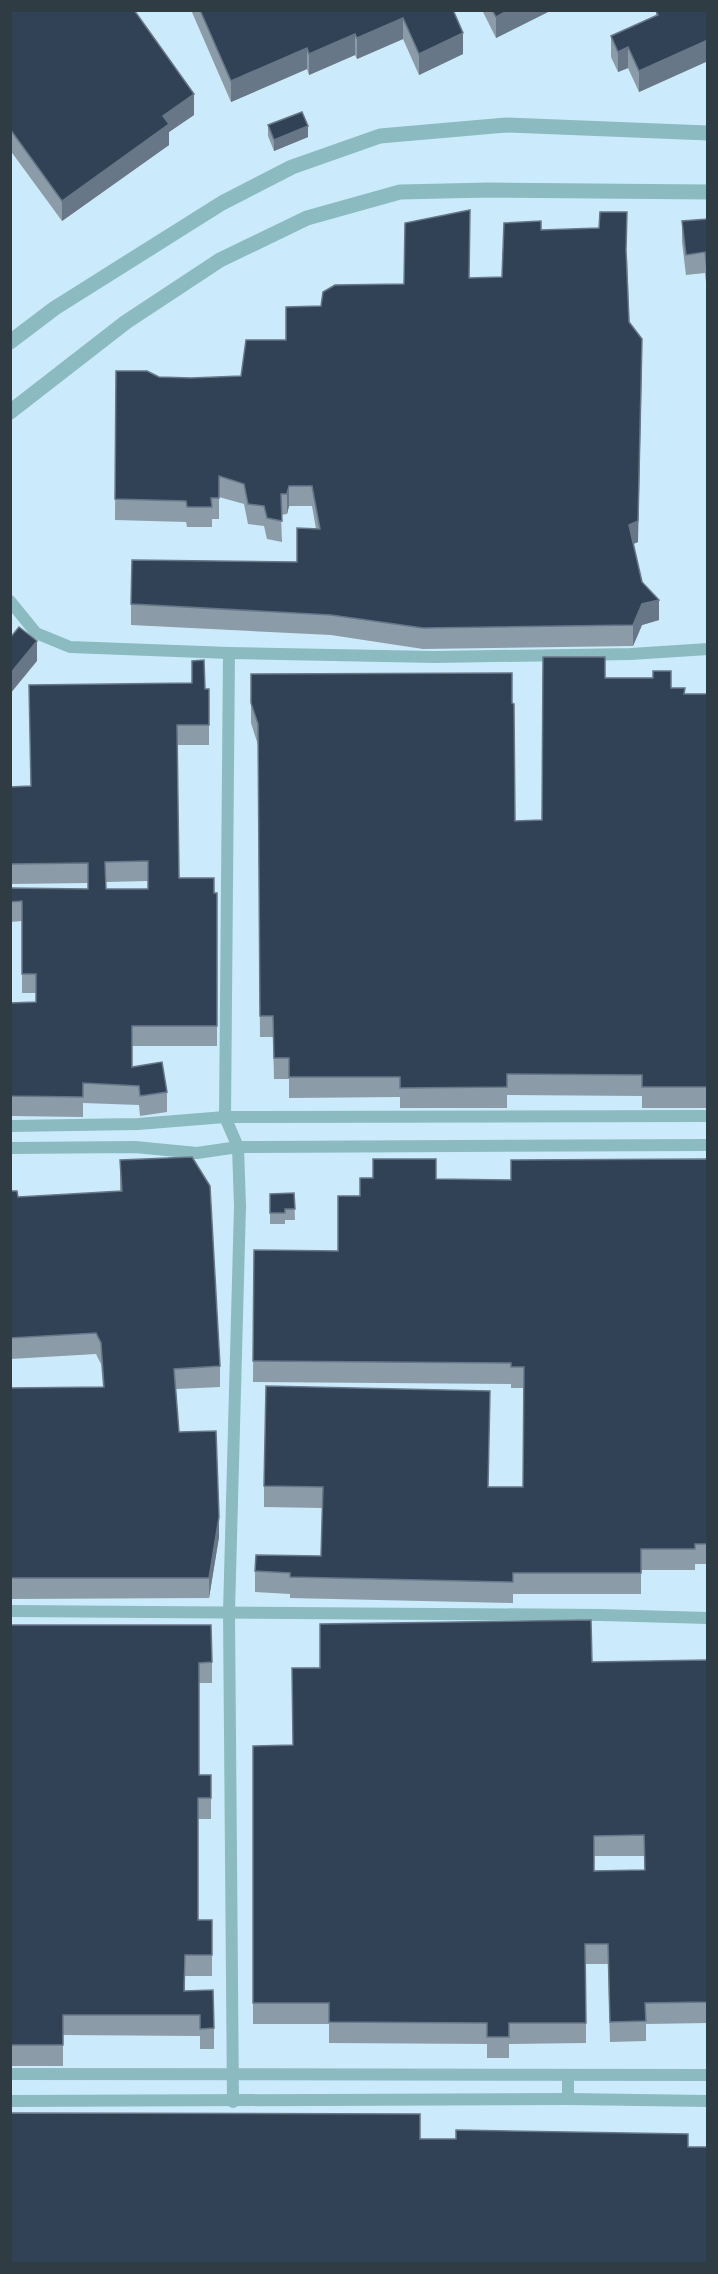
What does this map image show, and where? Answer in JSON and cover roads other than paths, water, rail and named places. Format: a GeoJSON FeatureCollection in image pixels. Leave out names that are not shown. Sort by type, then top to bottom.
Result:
{"type":"FeatureCollection","features":[{"type":"Feature","properties":{"kind":"street"},"geometry":{"type":"LineString","coordinates":[[10,342],[54,308],[222,203],[292,167],[380,136],[506,125],[708,133]]}},
{"type":"Feature","properties":{"kind":"street"},"geometry":{"type":"LineString","coordinates":[[10,412],[126,322],[220,260],[307,218],[400,192],[489,190],[708,192]]}},
{"type":"Feature","properties":{"kind":"street"},"geometry":{"type":"LineString","coordinates":[[10,601],[36,633],[70,647],[435,657],[631,654],[708,649]]}},
{"type":"Feature","properties":{"kind":"street"},"geometry":{"type":"LineString","coordinates":[[229,653],[225,1117],[238,1147],[240,1206],[229,1612],[233,2102]]}},
{"type":"Feature","properties":{"kind":"street"},"geometry":{"type":"LineString","coordinates":[[10,1126],[138,1124],[225,1117],[708,1116]]}},
{"type":"Feature","properties":{"kind":"street"},"geometry":{"type":"LineString","coordinates":[[10,1148],[135,1147],[197,1153],[238,1147],[708,1145]]}},
{"type":"Feature","properties":{"kind":"street"},"geometry":{"type":"LineString","coordinates":[[10,1611],[601,1615],[707,1619]]}},
{"type":"Feature","properties":{"kind":"street"},"geometry":{"type":"LineString","coordinates":[[10,2074],[708,2075]]}},
{"type":"Feature","properties":{"kind":"street"},"geometry":{"type":"LineString","coordinates":[[568,2075],[568,2099]]}},
{"type":"Feature","properties":{"kind":"street"},"geometry":{"type":"LineString","coordinates":[[10,2101],[568,2099],[708,2101]]}}]}
